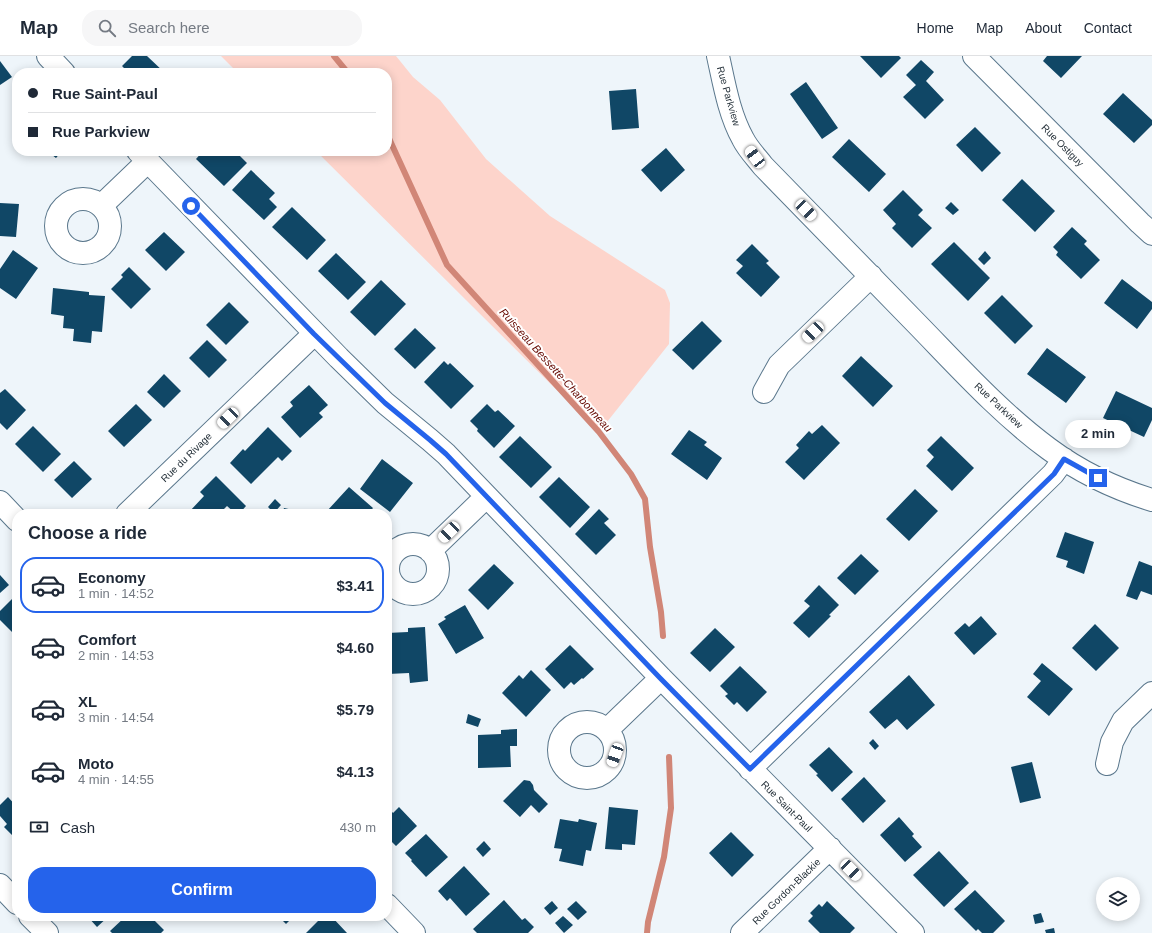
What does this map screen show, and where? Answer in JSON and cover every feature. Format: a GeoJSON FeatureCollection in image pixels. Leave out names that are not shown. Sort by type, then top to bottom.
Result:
{"type":"FeatureCollection","features":[{"type":"Feature","properties":{"kind":"street"},"geometry":{"type":"LineString","coordinates":[[48,56],[59,68]]}},
{"type":"Feature","properties":{"kind":"street","name":"Rue Parkview"},"geometry":{"type":"LineString","coordinates":[[718,56],[733,117],[748,148],[763,166],[1014,421],[1038,441],[1064,459],[1106,482],[1152,500]]}},
{"type":"Feature","properties":{"kind":"street","name":"Rue Ostiguy"},"geometry":{"type":"LineString","coordinates":[[974,56],[1152,234]]}},
{"type":"Feature","properties":{"kind":"street","name":"Rue Saint-Paul"},"geometry":{"type":"LineString","coordinates":[[101,206],[143,156],[314,334],[385,403],[446,454],[660,678],[913,933]]}},
{"type":"Feature","properties":{"kind":"street"},"geometry":{"type":"LineString","coordinates":[[764,392],[779,365],[871,276]]}},
{"type":"Feature","properties":{"kind":"street","name":"Rue du Rivage"},"geometry":{"type":"LineString","coordinates":[[132,509],[314,334]]}},
{"type":"Feature","properties":{"kind":"street"},"geometry":{"type":"LineString","coordinates":[[750,769],[1054,474],[1064,459]]}},
{"type":"Feature","properties":{"kind":"street"},"geometry":{"type":"LineString","coordinates":[[430,551],[486,497]]}},
{"type":"Feature","properties":{"kind":"street"},"geometry":{"type":"LineString","coordinates":[[0,502],[12,515]]}},
{"type":"Feature","properties":{"kind":"street"},"geometry":{"type":"LineString","coordinates":[[606,730],[660,678]]}},
{"type":"Feature","properties":{"kind":"street"},"geometry":{"type":"LineString","coordinates":[[1107,764],[1112,742],[1123,721],[1152,693]]}},
{"type":"Feature","properties":{"kind":"street","name":"Rue Gordon-Blackie"},"geometry":{"type":"LineString","coordinates":[[742,933],[830,848]]}},
{"type":"Feature","properties":{"kind":"street"},"geometry":{"type":"LineString","coordinates":[[0,885],[12,898]]}},
{"type":"Feature","properties":{"kind":"street"},"geometry":{"type":"LineString","coordinates":[[392,910],[414,933]]}},
{"type":"Feature","properties":{"kind":"street"},"geometry":{"type":"LineString","coordinates":[[35,921],[47,933]]}},
{"type":"Feature","properties":{"kind":"shaded area"},"geometry":{"type":"Polygon","coordinates":[[[221,56],[396,56],[413,77],[440,100],[486,159],[550,216],[665,290],[670,303],[669,344],[599,432],[321,156],[392,156],[392,68],[233,68],[221,56]]]}},
{"type":"Feature","properties":{"kind":"building"},"geometry":{"type":"Polygon","coordinates":[[[132,56],[147,56],[160,68],[124,68],[122,66],[132,56]]]}},
{"type":"Feature","properties":{"kind":"building"},"geometry":{"type":"Polygon","coordinates":[[[860,56],[899,56],[901,58],[881,78],[860,56]]]}},
{"type":"Feature","properties":{"kind":"building"},"geometry":{"type":"Polygon","coordinates":[[[1047,56],[1082,56],[1061,78],[1043,61],[1047,56]]]}},
{"type":"Feature","properties":{"kind":"building"},"geometry":{"type":"Polygon","coordinates":[[[921,60],[934,72],[926,81],[944,100],[925,119],[903,97],[916,85],[906,75],[921,60]]]}},
{"type":"Feature","properties":{"kind":"building"},"geometry":{"type":"Polygon","coordinates":[[[0,61],[12,77],[0,85],[0,61]]]}},
{"type":"Feature","properties":{"kind":"building"},"geometry":{"type":"Polygon","coordinates":[[[806,82],[838,128],[822,139],[790,94],[806,82]]]}},
{"type":"Feature","properties":{"kind":"building"},"geometry":{"type":"Polygon","coordinates":[[[636,89],[639,128],[612,130],[609,91],[636,89]]]}},
{"type":"Feature","properties":{"kind":"building"},"geometry":{"type":"Polygon","coordinates":[[[1123,93],[1152,120],[1152,125],[1134,143],[1103,114],[1123,93]]]}},
{"type":"Feature","properties":{"kind":"building"},"geometry":{"type":"Polygon","coordinates":[[[975,127],[1001,153],[982,172],[956,145],[975,127]]]}},
{"type":"Feature","properties":{"kind":"building"},"geometry":{"type":"Polygon","coordinates":[[[849,139],[886,174],[869,192],[832,157],[849,139]]]}},
{"type":"Feature","properties":{"kind":"building"},"geometry":{"type":"Polygon","coordinates":[[[666,148],[685,170],[661,192],[641,170],[666,148]]]}},
{"type":"Feature","properties":{"kind":"building"},"geometry":{"type":"Polygon","coordinates":[[[199,156],[240,156],[247,163],[224,186],[196,159],[199,156]]]}},
{"type":"Feature","properties":{"kind":"building"},"geometry":{"type":"Polygon","coordinates":[[[251,170],[275,193],[269,199],[277,207],[264,220],[232,190],[251,170]]]}},
{"type":"Feature","properties":{"kind":"building"},"geometry":{"type":"Polygon","coordinates":[[[1022,179],[1055,211],[1035,232],[1002,200],[1022,179]]]}},
{"type":"Feature","properties":{"kind":"building"},"geometry":{"type":"Polygon","coordinates":[[[903,190],[923,210],[918,215],[932,228],[912,248],[892,228],[896,224],[883,210],[903,190]]]}},
{"type":"Feature","properties":{"kind":"building"},"geometry":{"type":"Polygon","coordinates":[[[951,202],[959,210],[953,215],[945,208],[951,202]]]}},
{"type":"Feature","properties":{"kind":"building"},"geometry":{"type":"Polygon","coordinates":[[[0,203],[19,204],[16,237],[0,236],[0,203]]]}},
{"type":"Feature","properties":{"kind":"building"},"geometry":{"type":"Polygon","coordinates":[[[292,207],[326,240],[307,260],[272,227],[292,207]]]}},
{"type":"Feature","properties":{"kind":"building"},"geometry":{"type":"Polygon","coordinates":[[[1072,227],[1087,241],[1084,244],[1100,260],[1081,279],[1056,255],[1058,252],[1053,247],[1072,227]]]}},
{"type":"Feature","properties":{"kind":"building"},"geometry":{"type":"Polygon","coordinates":[[[164,232],[185,252],[166,271],[145,250],[164,232]]]}},
{"type":"Feature","properties":{"kind":"building"},"geometry":{"type":"Polygon","coordinates":[[[954,242],[990,278],[968,301],[931,264],[954,242]]]}},
{"type":"Feature","properties":{"kind":"building"},"geometry":{"type":"Polygon","coordinates":[[[752,244],[769,261],[766,263],[780,277],[761,297],[736,273],[743,266],[736,260],[752,244]]]}},
{"type":"Feature","properties":{"kind":"building"},"geometry":{"type":"Polygon","coordinates":[[[13,250],[38,268],[16,299],[0,288],[0,269],[13,250]]]}},
{"type":"Feature","properties":{"kind":"building"},"geometry":{"type":"Polygon","coordinates":[[[985,251],[991,258],[984,265],[978,259],[985,251]]]}},
{"type":"Feature","properties":{"kind":"building"},"geometry":{"type":"Polygon","coordinates":[[[336,253],[366,282],[348,300],[318,271],[336,253]]]}},
{"type":"Feature","properties":{"kind":"building"},"geometry":{"type":"Polygon","coordinates":[[[129,267],[151,289],[131,309],[111,289],[123,277],[121,275],[129,267]]]}},
{"type":"Feature","properties":{"kind":"building"},"geometry":{"type":"Polygon","coordinates":[[[1122,279],[1152,302],[1152,309],[1137,329],[1104,303],[1122,279]]]}},
{"type":"Feature","properties":{"kind":"building"},"geometry":{"type":"Polygon","coordinates":[[[381,280],[406,304],[375,336],[350,312],[381,280]]]}},
{"type":"Feature","properties":{"kind":"building"},"geometry":{"type":"Polygon","coordinates":[[[53,288],[89,292],[89,295],[105,296],[102,332],[92,331],[91,343],[73,341],[74,329],[63,328],[64,316],[51,314],[53,288]]]}},
{"type":"Feature","properties":{"kind":"building"},"geometry":{"type":"Polygon","coordinates":[[[1002,295],[1033,326],[1015,344],[984,313],[1002,295]]]}},
{"type":"Feature","properties":{"kind":"building"},"geometry":{"type":"Polygon","coordinates":[[[229,302],[249,322],[226,345],[206,325],[229,302]]]}},
{"type":"Feature","properties":{"kind":"building"},"geometry":{"type":"Polygon","coordinates":[[[702,321],[722,341],[693,370],[672,350],[702,321]]]}},
{"type":"Feature","properties":{"kind":"building"},"geometry":{"type":"Polygon","coordinates":[[[415,328],[436,348],[415,369],[394,349],[415,328]]]}},
{"type":"Feature","properties":{"kind":"building"},"geometry":{"type":"Polygon","coordinates":[[[207,340],[227,360],[209,378],[189,358],[207,340]]]}},
{"type":"Feature","properties":{"kind":"building"},"geometry":{"type":"Polygon","coordinates":[[[1047,348],[1086,377],[1066,403],[1027,374],[1047,348]]]}},
{"type":"Feature","properties":{"kind":"building"},"geometry":{"type":"Polygon","coordinates":[[[861,356],[893,386],[873,407],[842,376],[861,356]]]}},
{"type":"Feature","properties":{"kind":"building"},"geometry":{"type":"Polygon","coordinates":[[[444,361],[448,365],[450,363],[474,386],[451,409],[424,382],[444,361]]]}},
{"type":"Feature","properties":{"kind":"building"},"geometry":{"type":"Polygon","coordinates":[[[164,374],[181,391],[164,408],[147,392],[164,374]]]}},
{"type":"Feature","properties":{"kind":"building"},"geometry":{"type":"Polygon","coordinates":[[[309,385],[328,405],[319,413],[323,417],[300,438],[281,417],[293,406],[290,402],[309,385]]]}},
{"type":"Feature","properties":{"kind":"building"},"geometry":{"type":"Polygon","coordinates":[[[5,389],[26,410],[7,430],[0,423],[0,393],[5,389]]]}},
{"type":"Feature","properties":{"kind":"building"},"geometry":{"type":"Polygon","coordinates":[[[1116,391],[1152,408],[1152,420],[1144,437],[1103,418],[1116,391]]]}},
{"type":"Feature","properties":{"kind":"building"},"geometry":{"type":"Polygon","coordinates":[[[136,404],[152,420],[124,447],[108,431],[136,404]]]}},
{"type":"Feature","properties":{"kind":"building"},"geometry":{"type":"Polygon","coordinates":[[[487,404],[495,412],[498,410],[515,426],[494,448],[477,431],[478,429],[470,421],[487,404]]]}},
{"type":"Feature","properties":{"kind":"building"},"geometry":{"type":"Polygon","coordinates":[[[822,425],[840,443],[804,480],[785,462],[799,448],[796,445],[809,431],[812,434],[822,425]]]}},
{"type":"Feature","properties":{"kind":"building"},"geometry":{"type":"Polygon","coordinates":[[[33,426],[61,454],[43,472],[15,444],[33,426]]]}},
{"type":"Feature","properties":{"kind":"building"},"geometry":{"type":"Polygon","coordinates":[[[268,427],[292,451],[282,461],[278,457],[251,484],[230,463],[243,449],[245,451],[268,427]]]}},
{"type":"Feature","properties":{"kind":"building"},"geometry":{"type":"Polygon","coordinates":[[[689,430],[707,442],[704,445],[722,458],[707,480],[671,454],[689,430]]]}},
{"type":"Feature","properties":{"kind":"building"},"geometry":{"type":"Polygon","coordinates":[[[520,436],[552,467],[531,488],[499,457],[520,436]]]}},
{"type":"Feature","properties":{"kind":"building"},"geometry":{"type":"Polygon","coordinates":[[[941,436],[974,468],[952,491],[926,466],[934,457],[927,450],[941,436]]]}},
{"type":"Feature","properties":{"kind":"building"},"geometry":{"type":"Polygon","coordinates":[[[382,459],[413,483],[392,509],[386,509],[360,489],[382,459]]]}},
{"type":"Feature","properties":{"kind":"building"},"geometry":{"type":"Polygon","coordinates":[[[74,461],[92,479],[72,498],[54,480],[74,461]]]}},
{"type":"Feature","properties":{"kind":"building"},"geometry":{"type":"Polygon","coordinates":[[[216,476],[246,506],[243,509],[230,509],[227,506],[224,509],[192,509],[204,496],[200,492],[216,476]]]}},
{"type":"Feature","properties":{"kind":"building"},"geometry":{"type":"Polygon","coordinates":[[[559,477],[590,507],[570,528],[539,497],[559,477]]]}},
{"type":"Feature","properties":{"kind":"building"},"geometry":{"type":"Polygon","coordinates":[[[349,487],[373,508],[372,509],[329,509],[349,487]]]}},
{"type":"Feature","properties":{"kind":"building"},"geometry":{"type":"Polygon","coordinates":[[[915,489],[938,511],[909,541],[886,519],[915,489]]]}},
{"type":"Feature","properties":{"kind":"building"},"geometry":{"type":"Polygon","coordinates":[[[275,499],[281,505],[278,509],[270,509],[268,507],[275,499]]]}},
{"type":"Feature","properties":{"kind":"building"},"geometry":{"type":"Polygon","coordinates":[[[599,509],[609,519],[604,523],[616,535],[596,555],[575,534],[599,509]]]}},
{"type":"Feature","properties":{"kind":"building"},"geometry":{"type":"Polygon","coordinates":[[[1065,532],[1094,542],[1084,574],[1066,567],[1068,561],[1056,557],[1065,532]]]}},
{"type":"Feature","properties":{"kind":"building"},"geometry":{"type":"Polygon","coordinates":[[[861,554],[879,571],[855,595],[837,578],[861,554]]]}},
{"type":"Feature","properties":{"kind":"building"},"geometry":{"type":"Polygon","coordinates":[[[1139,561],[1152,566],[1152,595],[1141,591],[1137,600],[1126,596],[1139,561]]]}},
{"type":"Feature","properties":{"kind":"building"},"geometry":{"type":"Polygon","coordinates":[[[494,564],[514,583],[488,610],[468,590],[494,564]]]}},
{"type":"Feature","properties":{"kind":"building"},"geometry":{"type":"Polygon","coordinates":[[[0,575],[9,585],[0,593],[0,575]]]}},
{"type":"Feature","properties":{"kind":"building"},"geometry":{"type":"Polygon","coordinates":[[[819,585],[839,605],[829,615],[831,616],[809,638],[793,623],[810,606],[804,601],[819,585]]]}},
{"type":"Feature","properties":{"kind":"building"},"geometry":{"type":"Polygon","coordinates":[[[12,599],[12,632],[0,620],[0,611],[12,599]]]}},
{"type":"Feature","properties":{"kind":"building"},"geometry":{"type":"Polygon","coordinates":[[[465,605],[484,638],[456,654],[438,624],[446,619],[444,617],[465,605]]]}},
{"type":"Feature","properties":{"kind":"building"},"geometry":{"type":"Polygon","coordinates":[[[981,616],[997,634],[974,655],[954,633],[965,623],[969,627],[981,616]]]}},
{"type":"Feature","properties":{"kind":"building"},"geometry":{"type":"Polygon","coordinates":[[[1095,624],[1119,648],[1096,671],[1072,648],[1095,624]]]}},
{"type":"Feature","properties":{"kind":"building"},"geometry":{"type":"Polygon","coordinates":[[[425,627],[428,681],[410,683],[409,673],[392,674],[392,633],[408,632],[408,628],[425,627]]]}},
{"type":"Feature","properties":{"kind":"building"},"geometry":{"type":"Polygon","coordinates":[[[715,628],[735,647],[710,672],[690,653],[715,628]]]}},
{"type":"Feature","properties":{"kind":"building"},"geometry":{"type":"Polygon","coordinates":[[[570,645],[594,669],[574,685],[571,682],[564,689],[545,669],[570,645]]]}},
{"type":"Feature","properties":{"kind":"building"},"geometry":{"type":"Polygon","coordinates":[[[1042,663],[1073,689],[1049,716],[1027,697],[1041,681],[1033,674],[1042,663]]]}},
{"type":"Feature","properties":{"kind":"building"},"geometry":{"type":"Polygon","coordinates":[[[740,666],[767,692],[747,712],[737,702],[734,705],[725,696],[728,694],[720,686],[740,666]]]}},
{"type":"Feature","properties":{"kind":"building"},"geometry":{"type":"Polygon","coordinates":[[[531,670],[551,690],[526,717],[502,693],[519,675],[523,679],[531,670]]]}},
{"type":"Feature","properties":{"kind":"building"},"geometry":{"type":"Polygon","coordinates":[[[909,675],[935,705],[907,730],[897,719],[885,729],[869,712],[909,675]]]}},
{"type":"Feature","properties":{"kind":"building"},"geometry":{"type":"Polygon","coordinates":[[[468,714],[481,719],[478,727],[466,723],[468,714]]]}},
{"type":"Feature","properties":{"kind":"building"},"geometry":{"type":"Polygon","coordinates":[[[517,729],[517,746],[510,746],[511,767],[478,768],[478,735],[501,734],[501,730],[517,729]]]}},
{"type":"Feature","properties":{"kind":"building"},"geometry":{"type":"Polygon","coordinates":[[[873,739],[879,746],[875,750],[869,743],[873,739]]]}},
{"type":"Feature","properties":{"kind":"building"},"geometry":{"type":"Polygon","coordinates":[[[829,747],[853,772],[832,792],[809,765],[829,747]]]}},
{"type":"Feature","properties":{"kind":"building"},"geometry":{"type":"Polygon","coordinates":[[[1032,762],[1041,798],[1020,803],[1011,767],[1032,762]]]}},
{"type":"Feature","properties":{"kind":"building"},"geometry":{"type":"Polygon","coordinates":[[[864,777],[886,801],[863,823],[841,799],[864,777]]]}},
{"type":"Feature","properties":{"kind":"building"},"geometry":{"type":"Polygon","coordinates":[[[524,780],[530,781],[534,790],[548,804],[539,813],[531,805],[520,817],[503,801],[524,780]]]}},
{"type":"Feature","properties":{"kind":"building"},"geometry":{"type":"Polygon","coordinates":[[[8,797],[12,801],[12,835],[4,827],[7,824],[0,816],[0,805],[8,797]]]}},
{"type":"Feature","properties":{"kind":"building"},"geometry":{"type":"Polygon","coordinates":[[[399,807],[417,826],[396,846],[392,842],[392,812],[393,813],[399,807]]]}},
{"type":"Feature","properties":{"kind":"building"},"geometry":{"type":"Polygon","coordinates":[[[609,807],[638,810],[635,845],[622,844],[622,850],[605,849],[609,807]]]}},
{"type":"Feature","properties":{"kind":"building"},"geometry":{"type":"Polygon","coordinates":[[[899,817],[914,834],[912,836],[922,847],[905,862],[880,835],[899,817]]]}},
{"type":"Feature","properties":{"kind":"building"},"geometry":{"type":"Polygon","coordinates":[[[560,819],[578,822],[579,819],[597,823],[591,851],[586,850],[583,866],[559,861],[562,849],[554,848],[560,819]]]}},
{"type":"Feature","properties":{"kind":"building"},"geometry":{"type":"Polygon","coordinates":[[[731,832],[754,855],[732,877],[709,853],[731,832]]]}},
{"type":"Feature","properties":{"kind":"building"},"geometry":{"type":"Polygon","coordinates":[[[426,834],[448,857],[426,877],[405,853],[426,834]]]}},
{"type":"Feature","properties":{"kind":"building"},"geometry":{"type":"Polygon","coordinates":[[[484,841],[491,849],[483,857],[476,849],[484,841]]]}},
{"type":"Feature","properties":{"kind":"building"},"geometry":{"type":"Polygon","coordinates":[[[939,851],[969,883],[944,907],[913,875],[939,851]]]}},
{"type":"Feature","properties":{"kind":"building"},"geometry":{"type":"Polygon","coordinates":[[[464,866],[490,894],[466,916],[450,898],[447,901],[438,891],[464,866]]]}},
{"type":"Feature","properties":{"kind":"building"},"geometry":{"type":"Polygon","coordinates":[[[975,890],[1005,921],[993,933],[982,933],[978,929],[976,931],[954,909],[975,890]]]}},
{"type":"Feature","properties":{"kind":"building"},"geometry":{"type":"Polygon","coordinates":[[[504,900],[522,920],[525,918],[534,927],[528,933],[477,933],[473,929],[504,900]]]}},
{"type":"Feature","properties":{"kind":"building"},"geometry":{"type":"Polygon","coordinates":[[[552,901],[558,908],[550,915],[544,908],[552,901]]]}},
{"type":"Feature","properties":{"kind":"building"},"geometry":{"type":"Polygon","coordinates":[[[576,901],[587,912],[578,920],[567,909],[576,901]]]}},
{"type":"Feature","properties":{"kind":"building"},"geometry":{"type":"Polygon","coordinates":[[[827,901],[855,928],[850,933],[820,933],[808,921],[813,916],[810,913],[819,904],[822,907],[827,901]]]}},
{"type":"Feature","properties":{"kind":"building"},"geometry":{"type":"Polygon","coordinates":[[[1041,913],[1044,922],[1035,924],[1033,915],[1041,913]]]}},
{"type":"Feature","properties":{"kind":"building"},"geometry":{"type":"Polygon","coordinates":[[[563,916],[573,925],[564,933],[555,923],[563,916]]]}},
{"type":"Feature","properties":{"kind":"building"},"geometry":{"type":"Polygon","coordinates":[[[92,921],[104,921],[97,927],[92,921]]]}},
{"type":"Feature","properties":{"kind":"building"},"geometry":{"type":"Polygon","coordinates":[[[121,921],[155,921],[164,930],[161,933],[112,933],[110,931],[121,921]]]}},
{"type":"Feature","properties":{"kind":"building"},"geometry":{"type":"Polygon","coordinates":[[[318,921],[336,921],[347,933],[306,933],[318,921]]]}},
{"type":"Feature","properties":{"kind":"building"},"geometry":{"type":"Polygon","coordinates":[[[1054,928],[1055,933],[1046,933],[1045,930],[1054,928]]]}},
{"type":"Feature","properties":{"kind":"waterway","name":"Ruisseau Bessette-Charbonneau"},"geometry":{"type":"LineString","coordinates":[[334,56],[344,68]]}},
{"type":"Feature","properties":{"kind":"waterway","name":"Ruisseau Bessette-Charbonneau"},"geometry":{"type":"LineString","coordinates":[[392,145],[447,265],[599,432],[631,474],[645,499],[650,547],[661,612],[663,636]]}},
{"type":"Feature","properties":{"kind":"waterway","name":"Ruisseau Bessette-Charbonneau"},"geometry":{"type":"LineString","coordinates":[[647,933],[648,922],[664,857],[671,808],[669,757]]}},
{"type":"Feature","properties":{"kind":"route"},"geometry":{"type":"LineString","coordinates":[[191,206],[314,334],[385,403],[446,454],[660,678],[750,769],[1054,474],[1064,459],[1098,478]]}}]}
